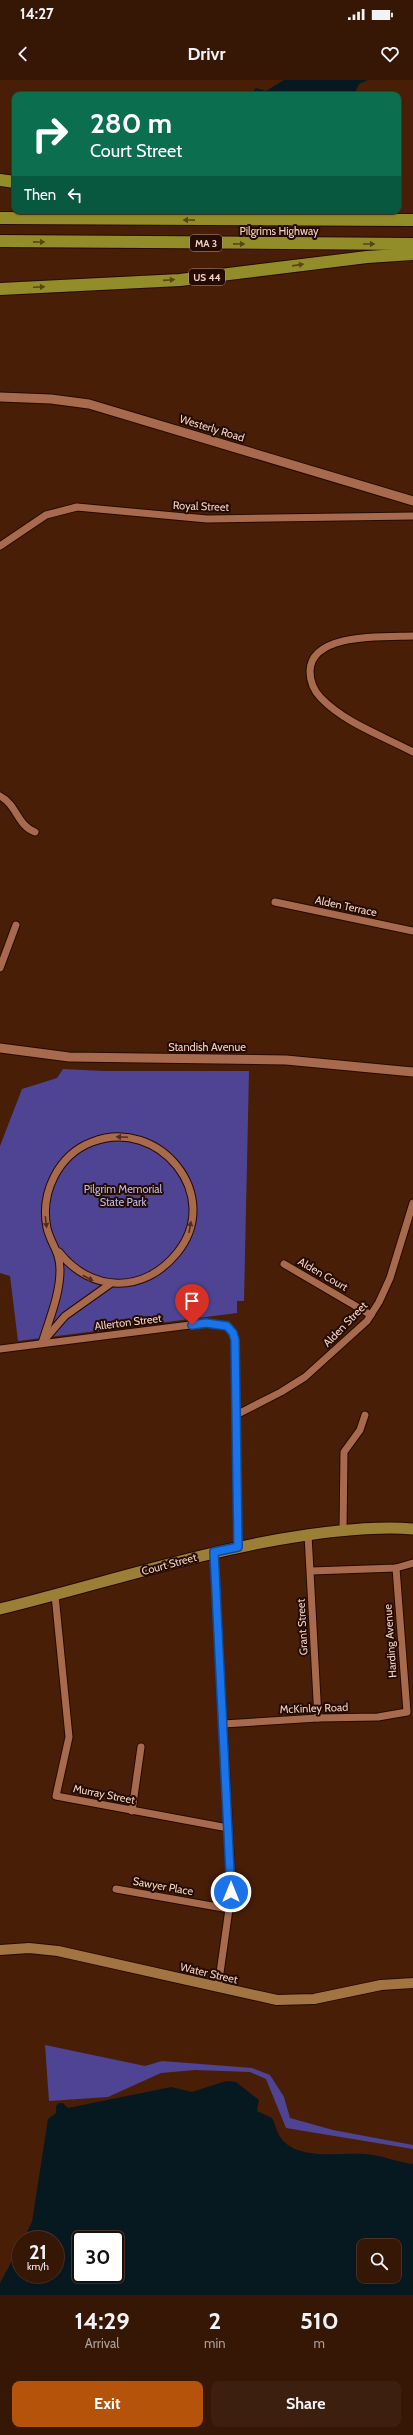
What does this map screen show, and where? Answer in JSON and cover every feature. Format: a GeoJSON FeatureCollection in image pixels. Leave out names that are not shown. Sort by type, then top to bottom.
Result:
{"type":"FeatureCollection","features":[{"type":"Feature","properties":{"kind":"highway"},"geometry":{"type":"LineString","coordinates":[[0,180],[12,182]]}},
{"type":"Feature","properties":{"kind":"highway"},"geometry":{"type":"LineString","coordinates":[[308,214],[368,220]]}},
{"type":"Feature","properties":{"kind":"highway","name":"Pilgrims Highway"},"geometry":{"type":"LineString","coordinates":[[0,218],[413,220]]}},
{"type":"Feature","properties":{"kind":"highway","name":"Pilgrims Highway"},"geometry":{"type":"LineString","coordinates":[[1,241],[413,244]]}},
{"type":"Feature","properties":{"kind":"highway","name":"US 44"},"geometry":{"type":"LineString","coordinates":[[0,288],[186,279],[367,257],[413,254]]}},
{"type":"Feature","properties":{"kind":"main road","name":"Court Street"},"geometry":{"type":"LineString","coordinates":[[0,1609],[214,1552],[238,1547],[308,1535],[342,1531],[413,1529]]}},
{"type":"Feature","properties":{"kind":"main road","name":"Water Street"},"geometry":{"type":"LineString","coordinates":[[0,1950],[29,1948],[58,1951],[264,1998],[294,2000],[335,1996],[381,1985],[413,1983]]}},
{"type":"Feature","properties":{"kind":"street","name":"Westerly Road"},"geometry":{"type":"LineString","coordinates":[[0,397],[51,399],[95,406],[413,501]]}},
{"type":"Feature","properties":{"kind":"street","name":"Royal Street"},"geometry":{"type":"LineString","coordinates":[[0,546],[46,515],[77,507],[207,519],[413,516]]}},
{"type":"Feature","properties":{"kind":"street"},"geometry":{"type":"LineString","coordinates":[[413,636],[349,639],[326,646],[319,651],[313,660],[310,675],[316,692],[342,715],[413,752]]}},
{"type":"Feature","properties":{"kind":"street"},"geometry":{"type":"LineString","coordinates":[[0,796],[9,802],[27,829],[35,832]]}},
{"type":"Feature","properties":{"kind":"street","name":"Alden Terrace"},"geometry":{"type":"LineString","coordinates":[[275,902],[413,931]]}},
{"type":"Feature","properties":{"kind":"street"},"geometry":{"type":"LineString","coordinates":[[0,968],[16,925]]}},
{"type":"Feature","properties":{"kind":"street","name":"Standish Avenue"},"geometry":{"type":"LineString","coordinates":[[0,1048],[69,1057],[273,1060],[413,1072]]}},
{"type":"Feature","properties":{"kind":"street"},"geometry":{"type":"LineString","coordinates":[[106,1138],[136,1138],[150,1142],[177,1164],[189,1186],[192,1213],[187,1240],[170,1262],[154,1272],[136,1280],[110,1284],[92,1280],[80,1273],[68,1264],[58,1252],[47,1229],[46,1198],[51,1183],[67,1158],[78,1148],[106,1138]]}},
{"type":"Feature","properties":{"kind":"street","name":"Alden Street"},"geometry":{"type":"LineString","coordinates":[[236,1415],[281,1392],[305,1377],[371,1315],[390,1278],[413,1203]]}},
{"type":"Feature","properties":{"kind":"street"},"geometry":{"type":"LineString","coordinates":[[42,1343],[57,1293],[60,1276],[58,1252]]}},
{"type":"Feature","properties":{"kind":"street","name":"Alden Court"},"geometry":{"type":"LineString","coordinates":[[284,1264],[371,1315]]}},
{"type":"Feature","properties":{"kind":"street"},"geometry":{"type":"LineString","coordinates":[[42,1343],[65,1316],[110,1284]]}},
{"type":"Feature","properties":{"kind":"street","name":"Allerton Street"},"geometry":{"type":"LineString","coordinates":[[0,1349],[206,1323],[227,1326],[233,1333],[235,1340],[238,1547]]}},
{"type":"Feature","properties":{"kind":"street"},"geometry":{"type":"LineString","coordinates":[[342,1531],[344,1452],[360,1430],[365,1415]]}},
{"type":"Feature","properties":{"kind":"street","name":"Grant Street"},"geometry":{"type":"LineString","coordinates":[[308,1535],[318,1718]]}},
{"type":"Feature","properties":{"kind":"street"},"geometry":{"type":"LineString","coordinates":[[214,1552],[231,1871],[229,1909],[218,1987]]}},
{"type":"Feature","properties":{"kind":"street"},"geometry":{"type":"LineString","coordinates":[[310,1571],[396,1568],[413,1563]]}},
{"type":"Feature","properties":{"kind":"street","name":"Harding Avenue"},"geometry":{"type":"LineString","coordinates":[[396,1568],[407,1712]]}},
{"type":"Feature","properties":{"kind":"street","name":"Murray Street"},"geometry":{"type":"LineString","coordinates":[[55,1595],[68,1737],[56,1796],[228,1828]]}},
{"type":"Feature","properties":{"kind":"street","name":"McKinley Road"},"geometry":{"type":"LineString","coordinates":[[223,1724],[318,1718],[378,1717],[407,1712]]}},
{"type":"Feature","properties":{"kind":"street"},"geometry":{"type":"LineString","coordinates":[[132,1810],[141,1747]]}},
{"type":"Feature","properties":{"kind":"street","name":"Sawyer Place"},"geometry":{"type":"LineString","coordinates":[[116,1889],[229,1909]]}},
{"type":"Feature","properties":{"kind":"green space","name":"Pilgrim Memorial State Park"},"geometry":{"type":"Polygon","coordinates":[[[63,1069],[104,1071],[249,1071],[244,1301],[237,1301],[237,1313],[18,1341],[10,1276],[0,1273],[0,1146],[22,1089],[57,1078],[63,1069]]]}},
{"type":"Feature","properties":{"kind":"green space"},"geometry":{"type":"Polygon","coordinates":[[[45,2045],[145,2066],[162,2061],[252,2068],[270,2075],[284,2097],[290,2118],[333,2130],[413,2145],[413,2149],[286,2128],[266,2079],[250,2072],[195,2070],[161,2073],[108,2097],[49,2101],[45,2045]]]}},
{"type":"Feature","properties":{"kind":"water"},"geometry":{"type":"Polygon","coordinates":[[[284,80],[368,80],[359,84],[355,92],[253,92],[256,88],[266,91],[284,80]]]}},
{"type":"Feature","properties":{"kind":"water"},"geometry":{"type":"Polygon","coordinates":[[[226,2081],[236,2082],[259,2100],[257,2111],[272,2118],[279,2135],[286,2143],[295,2149],[318,2154],[371,2155],[413,2164],[413,2295],[0,2295],[0,2283],[12,2261],[12,2283],[64,2283],[64,2231],[28,2231],[32,2222],[48,2119],[56,2113],[56,2106],[59,2103],[63,2103],[68,2108],[171,2087],[192,2092],[226,2081]]]}},
{"type":"Feature","properties":{"kind":"route"},"geometry":{"type":"LineString","coordinates":[[192,1325],[206,1323],[227,1326],[233,1333],[235,1340],[238,1547],[214,1552],[231,1892]]}}]}
